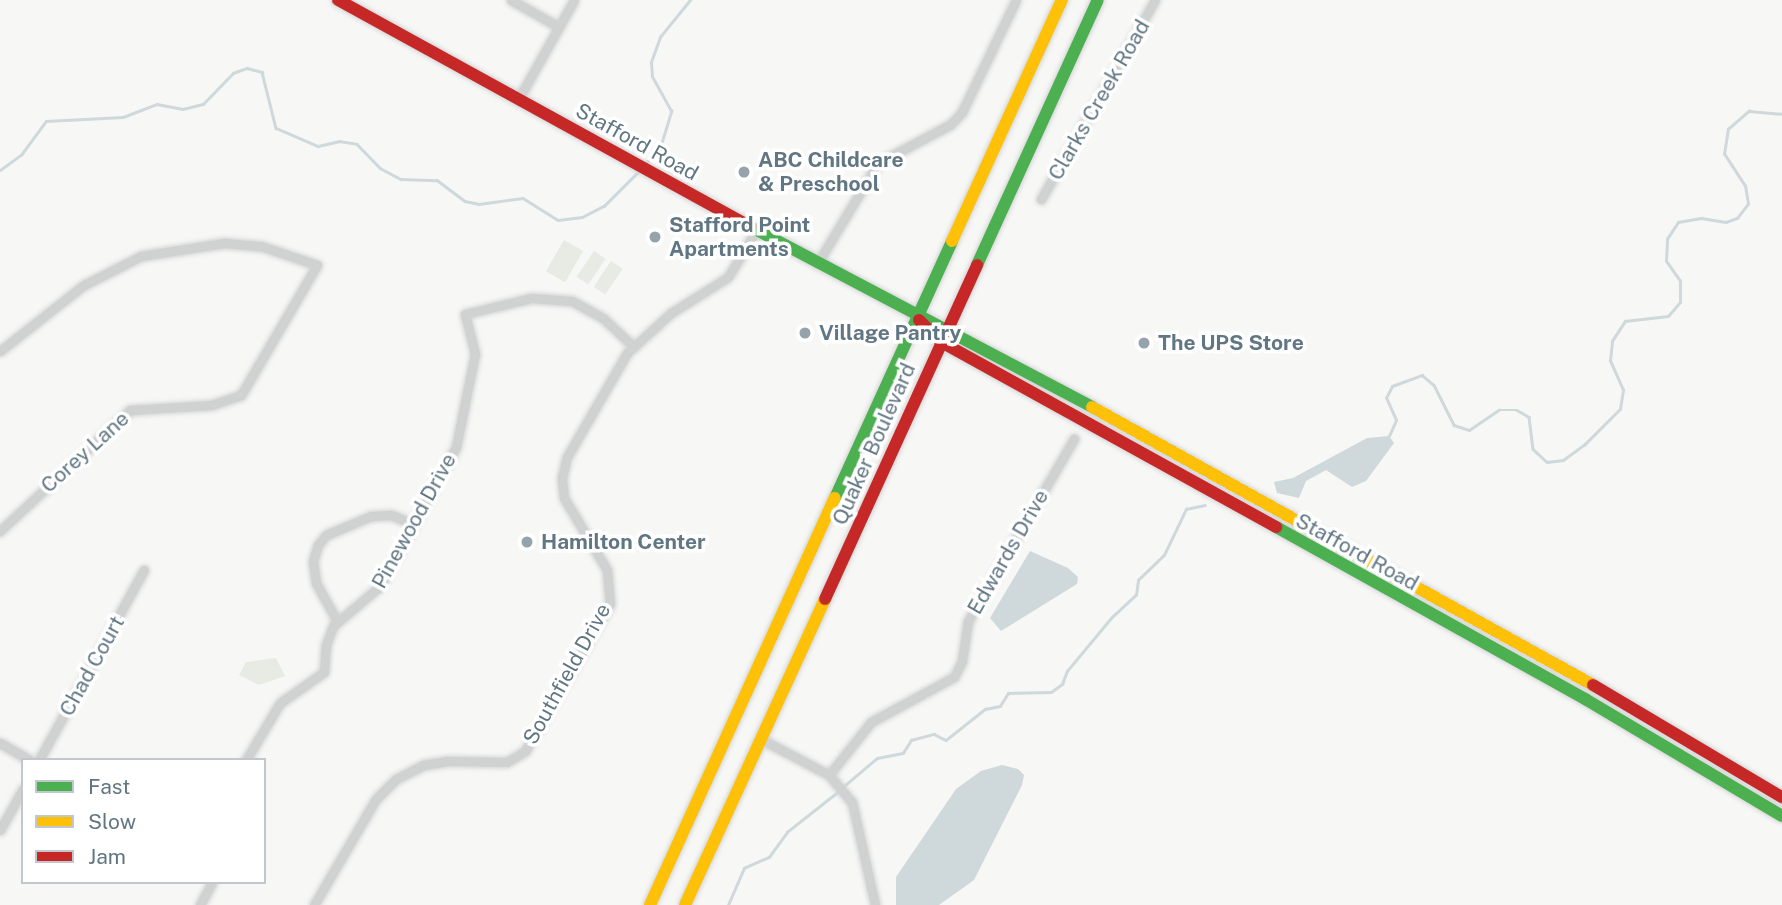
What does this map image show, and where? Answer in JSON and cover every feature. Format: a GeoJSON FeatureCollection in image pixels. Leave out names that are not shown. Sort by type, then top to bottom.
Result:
{"type":"FeatureCollection","features":[{"type":"Feature","properties":{"kind":"main road","name":"Stafford Road"},"geometry":{"type":"LineString","coordinates":[[338,0],[917,318],[948,327],[1629,705],[1782,797]]}},
{"type":"Feature","properties":{"kind":"main road","name":"Quaker Boulevard"},"geometry":{"type":"LineString","coordinates":[[650,905],[1062,0]]}},
{"type":"Feature","properties":{"kind":"main road","name":"Quaker Boulevard"},"geometry":{"type":"LineString","coordinates":[[685,905],[1098,0]]}},
{"type":"Feature","properties":{"kind":"main road","name":"Stafford Road"},"geometry":{"type":"LineString","coordinates":[[917,318],[942,342],[1607,712],[1782,816]]}},
{"type":"Feature","properties":{"kind":"street"},"geometry":{"type":"LineString","coordinates":[[511,0],[559,27]]}},
{"type":"Feature","properties":{"kind":"street"},"geometry":{"type":"LineString","coordinates":[[519,98],[574,0]]}},
{"type":"Feature","properties":{"kind":"street"},"geometry":{"type":"LineString","coordinates":[[817,264],[878,163],[951,124],[962,112],[1016,0]]}},
{"type":"Feature","properties":{"kind":"street","name":"Clarks Creek Road"},"geometry":{"type":"LineString","coordinates":[[1041,199],[1155,0]]}},
{"type":"Feature","properties":{"kind":"street","name":"Southfield Drive"},"geometry":{"type":"LineString","coordinates":[[314,905],[376,799],[396,779],[420,766],[447,761],[507,762],[525,751],[606,614],[611,592],[601,557],[566,506],[563,468],[607,385],[634,347],[671,313],[728,278],[756,231]]}},
{"type":"Feature","properties":{"kind":"street","name":"Corey Lane"},"geometry":{"type":"LineString","coordinates":[[0,351],[84,285],[141,256],[224,243],[261,246],[317,265],[240,395],[212,405],[130,410],[0,531]]}},
{"type":"Feature","properties":{"kind":"street","name":"Pinewood Drive"},"geometry":{"type":"LineString","coordinates":[[337,621],[378,588],[443,472],[463,423],[475,354],[466,314],[531,298],[572,301],[604,319],[634,347]]}},
{"type":"Feature","properties":{"kind":"street","name":"Edwards Drive"},"geometry":{"type":"LineString","coordinates":[[832,777],[871,722],[954,677],[962,661],[968,621],[1074,439]]}},
{"type":"Feature","properties":{"kind":"street"},"geometry":{"type":"LineString","coordinates":[[247,758],[280,703],[324,672],[326,645],[337,621],[316,583],[313,561],[318,545],[326,536],[370,516],[391,515],[412,524]]}},
{"type":"Feature","properties":{"kind":"street","name":"Chad Court"},"geometry":{"type":"LineString","coordinates":[[40,758],[144,570]]}},
{"type":"Feature","properties":{"kind":"street"},"geometry":{"type":"LineString","coordinates":[[761,739],[832,777],[852,802],[875,905]]}},
{"type":"Feature","properties":{"kind":"street"},"geometry":{"type":"LineString","coordinates":[[0,743],[26,758]]}},
{"type":"Feature","properties":{"kind":"street"},"geometry":{"type":"LineString","coordinates":[[0,830],[21,793]]}},
{"type":"Feature","properties":{"kind":"street"},"geometry":{"type":"LineString","coordinates":[[200,905],[211,884]]}},
{"type":"Feature","properties":{"kind":"shaded area"},"geometry":{"type":"Polygon","coordinates":[[[564,240],[583,251],[565,282],[546,271],[564,240]]]}},
{"type":"Feature","properties":{"kind":"shaded area"},"geometry":{"type":"Polygon","coordinates":[[[594,251],[606,259],[588,285],[577,277],[594,251]]]}},
{"type":"Feature","properties":{"kind":"shaded area"},"geometry":{"type":"Polygon","coordinates":[[[611,261],[623,269],[605,295],[594,287],[611,261]]]}},
{"type":"Feature","properties":{"kind":"shaded area"},"geometry":{"type":"Polygon","coordinates":[[[1389,436],[1394,443],[1366,481],[1352,487],[1326,470],[1306,481],[1299,498],[1277,493],[1274,482],[1293,478],[1367,438],[1389,436]]]}},
{"type":"Feature","properties":{"kind":"shaded area"},"geometry":{"type":"Polygon","coordinates":[[[1030,551],[1068,568],[1078,577],[1077,584],[1001,631],[990,618],[1030,551]]]}},
{"type":"Feature","properties":{"kind":"shaded area"},"geometry":{"type":"Polygon","coordinates":[[[276,658],[285,676],[259,685],[239,675],[246,662],[276,658]]]}},
{"type":"Feature","properties":{"kind":"shaded area"},"geometry":{"type":"Polygon","coordinates":[[[1002,765],[1018,769],[1024,775],[1022,785],[974,880],[939,905],[896,905],[896,877],[956,789],[981,771],[1002,765]]]}},
{"type":"Feature","properties":{"kind":"waterway"},"geometry":{"type":"LineString","coordinates":[[645,164],[660,148],[671,111],[652,77],[651,62],[660,37],[690,0]]}},
{"type":"Feature","properties":{"kind":"waterway"},"geometry":{"type":"LineString","coordinates":[[0,170],[21,155],[46,121],[123,117],[157,104],[183,109],[203,104],[233,73],[247,68],[262,72],[276,128],[318,146],[339,141],[357,144],[380,168],[401,179],[437,180],[465,201],[479,204],[523,198],[558,220],[582,217],[604,206],[638,172]]}},
{"type":"Feature","properties":{"kind":"waterway"},"geometry":{"type":"LineString","coordinates":[[1389,436],[1396,420],[1386,398],[1392,386],[1422,375],[1434,385],[1454,425],[1469,430],[1499,410],[1517,410],[1529,417],[1533,449],[1547,462],[1563,460],[1584,445],[1620,409],[1623,390],[1610,361],[1612,341],[1625,321],[1668,316],[1680,302],[1680,281],[1666,261],[1667,239],[1678,222],[1701,218],[1726,222],[1737,218],[1748,204],[1745,186],[1724,154],[1728,129],[1749,111],[1782,114]]}},
{"type":"Feature","properties":{"kind":"waterway"},"geometry":{"type":"LineString","coordinates":[[844,786],[877,758],[903,753],[911,740],[934,734],[946,740],[985,709],[1000,706],[1008,693],[1051,692],[1062,684],[1067,671],[1111,618],[1136,595],[1138,580],[1164,555],[1186,509],[1205,505]]}},
{"type":"Feature","properties":{"kind":"waterway"},"geometry":{"type":"LineString","coordinates":[[728,905],[744,868],[769,857],[787,832],[839,791]]}},
{"type":"Feature","properties":{"kind":"traffic: fast"},"geometry":{"type":"LineString","coordinates":[[977,265],[1098,0]]}},
{"type":"Feature","properties":{"kind":"traffic: fast"},"geometry":{"type":"LineString","coordinates":[[751,227],[1092,407]]}},
{"type":"Feature","properties":{"kind":"traffic: fast"},"geometry":{"type":"LineString","coordinates":[[835,498],[952,241]]}},
{"type":"Feature","properties":{"kind":"traffic: fast"},"geometry":{"type":"LineString","coordinates":[[1276,527],[1585,699],[1782,816]]}},
{"type":"Feature","properties":{"kind":"traffic: slow"},"geometry":{"type":"LineString","coordinates":[[952,241],[1062,0]]}},
{"type":"Feature","properties":{"kind":"traffic: slow"},"geometry":{"type":"LineString","coordinates":[[1092,407],[1593,685]]}},
{"type":"Feature","properties":{"kind":"traffic: slow"},"geometry":{"type":"LineString","coordinates":[[650,905],[835,498]]}},
{"type":"Feature","properties":{"kind":"traffic: slow"},"geometry":{"type":"LineString","coordinates":[[685,905],[825,599]]}},
{"type":"Feature","properties":{"kind":"traffic: jam"},"geometry":{"type":"LineString","coordinates":[[338,0],[751,227]]}},
{"type":"Feature","properties":{"kind":"traffic: jam"},"geometry":{"type":"LineString","coordinates":[[825,599],[977,265]]}},
{"type":"Feature","properties":{"kind":"traffic: jam"},"geometry":{"type":"LineString","coordinates":[[919,320],[941,342],[1276,527]]}},
{"type":"Feature","properties":{"kind":"traffic: jam"},"geometry":{"type":"LineString","coordinates":[[1593,685],[1782,797]]}},
{"type":"Feature","properties":{"kind":"place","name":"ABC Childcare & Preschool"},"geometry":{"type":"Point","coordinates":[744,172]}},
{"type":"Feature","properties":{"kind":"place","name":"Stafford Point Apartments"},"geometry":{"type":"Point","coordinates":[655,237]}},
{"type":"Feature","properties":{"kind":"place","name":"Village Pantry"},"geometry":{"type":"Point","coordinates":[805,333]}},
{"type":"Feature","properties":{"kind":"place","name":"The UPS Store"},"geometry":{"type":"Point","coordinates":[1144,343]}},
{"type":"Feature","properties":{"kind":"place","name":"Hamilton Center"},"geometry":{"type":"Point","coordinates":[527,542]}}]}
